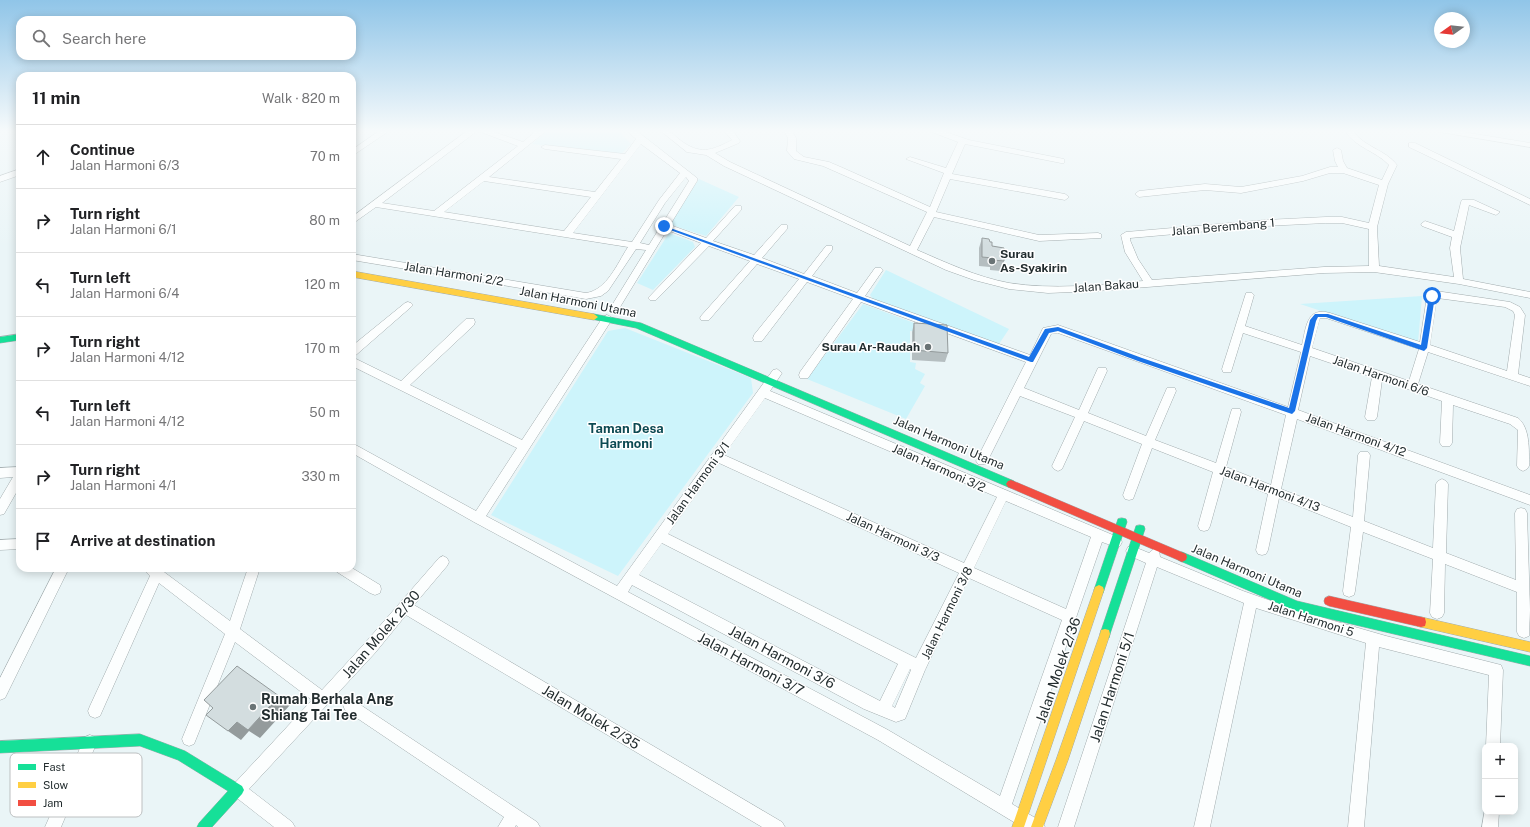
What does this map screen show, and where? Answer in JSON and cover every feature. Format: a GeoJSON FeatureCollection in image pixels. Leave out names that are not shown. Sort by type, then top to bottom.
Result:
{"type":"FeatureCollection","features":[{"type":"Feature","properties":{"kind":"main road","name":"Jalan Harmoni Utama"},"geometry":{"type":"LineString","coordinates":[[356,267],[590,306]]}},
{"type":"Feature","properties":{"kind":"main road","name":"Jalan Harmoni Utama"},"geometry":{"type":"LineString","coordinates":[[356,277],[615,312],[662,325]]}},
{"type":"Feature","properties":{"kind":"main road","name":"Jalan Harmoni Utama"},"geometry":{"type":"LineString","coordinates":[[615,312],[638,325],[775,375],[1139,533],[1156,547],[1296,606],[1530,661]]}},
{"type":"Feature","properties":{"kind":"main road"},"geometry":{"type":"LineString","coordinates":[[0,340],[16,338]]}},
{"type":"Feature","properties":{"kind":"main road","name":"Jalan Harmoni Utama"},"geometry":{"type":"LineString","coordinates":[[876,416],[982,461],[1121,526]]}},
{"type":"Feature","properties":{"kind":"main road","name":"Jalan Molek 2/36"},"geometry":{"type":"LineString","coordinates":[[1020,822],[1121,526]]}},
{"type":"Feature","properties":{"kind":"main road"},"geometry":{"type":"LineString","coordinates":[[1037,827],[1062,760],[1139,533]]}},
{"type":"Feature","properties":{"kind":"main road","name":"Jalan Harmoni Utama"},"geometry":{"type":"LineString","coordinates":[[1319,599],[1530,647]]}},
{"type":"Feature","properties":{"kind":"main road"},"geometry":{"type":"LineString","coordinates":[[0,747],[140,740],[181,755],[238,790]]}},
{"type":"Feature","properties":{"kind":"main road","name":"Jalan Molek 2/30"},"geometry":{"type":"LineString","coordinates":[[203,827],[238,790]]}},
{"type":"Feature","properties":{"kind":"street"},"geometry":{"type":"LineString","coordinates":[[356,217],[421,170]]}},
{"type":"Feature","properties":{"kind":"street"},"geometry":{"type":"LineString","coordinates":[[436,214],[493,170]]}},
{"type":"Feature","properties":{"kind":"street"},"geometry":{"type":"LineString","coordinates":[[567,234],[617,170]]}},
{"type":"Feature","properties":{"kind":"street"},"geometry":{"type":"LineString","coordinates":[[478,518],[524,446],[615,312],[650,249],[693,181],[693,178],[679,170]]}},
{"type":"Feature","properties":{"kind":"street","name":"Jalan Bakau"},"geometry":{"type":"LineString","coordinates":[[738,170],[912,251],[963,273],[1009,286],[1048,290],[1330,270],[1374,269],[1459,281],[1530,295]]}},
{"type":"Feature","properties":{"kind":"street"},"geometry":{"type":"LineString","coordinates":[[839,170],[934,214],[1039,238],[1098,236]]}},
{"type":"Feature","properties":{"kind":"street"},"geometry":{"type":"LineString","coordinates":[[935,170],[950,176],[1030,192],[1065,197]]}},
{"type":"Feature","properties":{"kind":"street"},"geometry":{"type":"LineString","coordinates":[[912,251],[934,214],[953,170]]}},
{"type":"Feature","properties":{"kind":"street"},"geometry":{"type":"LineString","coordinates":[[1139,194],[1205,187],[1241,190],[1303,178],[1330,170],[1344,170],[1383,187]]}},
{"type":"Feature","properties":{"kind":"street"},"geometry":{"type":"LineString","coordinates":[[1374,269],[1373,227],[1383,187],[1391,170]]}},
{"type":"Feature","properties":{"kind":"street"},"geometry":{"type":"LineString","coordinates":[[1464,170],[1530,202]]}},
{"type":"Feature","properties":{"kind":"street"},"geometry":{"type":"LineString","coordinates":[[0,179],[16,173]]}},
{"type":"Feature","properties":{"kind":"street","name":"Jalan Harmoni 2/2"},"geometry":{"type":"LineString","coordinates":[[356,258],[586,296],[604,290],[632,246],[684,173]]}},
{"type":"Feature","properties":{"kind":"street"},"geometry":{"type":"LineString","coordinates":[[482,178],[597,195]]}},
{"type":"Feature","properties":{"kind":"street"},"geometry":{"type":"LineString","coordinates":[[1459,281],[1455,248],[1456,235],[1465,202],[1471,202],[1496,212]]}},
{"type":"Feature","properties":{"kind":"street"},"geometry":{"type":"LineString","coordinates":[[374,204],[567,234],[650,249]]}},
{"type":"Feature","properties":{"kind":"street"},"geometry":{"type":"LineString","coordinates":[[653,298],[708,242],[738,208]]}},
{"type":"Feature","properties":{"kind":"street","name":"Jalan Berembang 1"},"geometry":{"type":"LineString","coordinates":[[1146,283],[1126,240],[1126,235],[1266,222],[1326,220],[1342,220],[1373,227]]}},
{"type":"Feature","properties":{"kind":"street"},"geometry":{"type":"LineString","coordinates":[[1425,224],[1456,235]]}},
{"type":"Feature","properties":{"kind":"street"},"geometry":{"type":"LineString","coordinates":[[664,226],[1031,360]]}},
{"type":"Feature","properties":{"kind":"street"},"geometry":{"type":"LineString","coordinates":[[705,318],[757,260],[784,227]]}},
{"type":"Feature","properties":{"kind":"street"},"geometry":{"type":"LineString","coordinates":[[758,338],[830,248]]}},
{"type":"Feature","properties":{"kind":"street"},"geometry":{"type":"LineString","coordinates":[[802,381],[858,297],[878,270]]}},
{"type":"Feature","properties":{"kind":"street"},"geometry":{"type":"LineString","coordinates":[[1412,386],[1424,348],[1432,296],[1436,294],[1507,304],[1517,309],[1520,315],[1512,376]]}},
{"type":"Feature","properties":{"kind":"street"},"geometry":{"type":"LineString","coordinates":[[1227,369],[1249,295]]}},
{"type":"Feature","properties":{"kind":"street"},"geometry":{"type":"LineString","coordinates":[[356,349],[408,305]]}},
{"type":"Feature","properties":{"kind":"street"},"geometry":{"type":"LineString","coordinates":[[1262,550],[1313,320],[1317,315],[1326,315],[1530,382]]}},
{"type":"Feature","properties":{"kind":"street"},"geometry":{"type":"LineString","coordinates":[[402,386],[470,322]]}},
{"type":"Feature","properties":{"kind":"street","name":"Jalan Harmoni 6/6"},"geometry":{"type":"LineString","coordinates":[[1240,328],[1514,421],[1521,425],[1524,430],[1523,466]]}},
{"type":"Feature","properties":{"kind":"street","name":"Jalan Harmoni 4/12"},"geometry":{"type":"LineString","coordinates":[[982,461],[1031,360],[1047,331],[1058,329],[1292,411],[1530,500]]}},
{"type":"Feature","properties":{"kind":"street"},"geometry":{"type":"LineString","coordinates":[[356,363],[524,446]]}},
{"type":"Feature","properties":{"kind":"street"},"geometry":{"type":"LineString","coordinates":[[1058,466],[1102,371]]}},
{"type":"Feature","properties":{"kind":"street","name":"Jalan Harmoni 3/1"},"geometry":{"type":"LineString","coordinates":[[618,593],[775,375]]}},
{"type":"Feature","properties":{"kind":"street"},"geometry":{"type":"LineString","coordinates":[[1371,417],[1378,375]]}},
{"type":"Feature","properties":{"kind":"street","name":"Jalan Harmoni 4/13"},"geometry":{"type":"LineString","coordinates":[[1017,390],[1523,589]]}},
{"type":"Feature","properties":{"kind":"street"},"geometry":{"type":"LineString","coordinates":[[1129,495],[1149,442],[1171,391]]}},
{"type":"Feature","properties":{"kind":"street","name":"Jalan Harmoni 3/2"},"geometry":{"type":"LineString","coordinates":[[763,393],[1002,496],[1116,542]]}},
{"type":"Feature","properties":{"kind":"street"},"geometry":{"type":"LineString","coordinates":[[1446,443],[1448,399]]}},
{"type":"Feature","properties":{"kind":"street"},"geometry":{"type":"LineString","coordinates":[[1204,526],[1236,412]]}},
{"type":"Feature","properties":{"kind":"street","name":"Jalan Harmoni 3/7"},"geometry":{"type":"LineString","coordinates":[[356,450],[478,518],[883,735],[1004,806],[1020,822],[1037,827]]}},
{"type":"Feature","properties":{"kind":"street"},"geometry":{"type":"LineString","coordinates":[[1349,591],[1358,524],[1364,455]]}},
{"type":"Feature","properties":{"kind":"street","name":"Jalan Harmoni 3/3"},"geometry":{"type":"LineString","coordinates":[[717,457],[1069,617]]}},
{"type":"Feature","properties":{"kind":"street"},"geometry":{"type":"LineString","coordinates":[[0,473],[16,472]]}},
{"type":"Feature","properties":{"kind":"street"},"geometry":{"type":"LineString","coordinates":[[0,510],[16,482]]}},
{"type":"Feature","properties":{"kind":"street"},"geometry":{"type":"LineString","coordinates":[[1437,613],[1442,484]]}},
{"type":"Feature","properties":{"kind":"street","name":"Jalan Harmoni 3/8"},"geometry":{"type":"LineString","coordinates":[[883,711],[892,715],[900,714],[919,667],[967,571],[1002,496]]}},
{"type":"Feature","properties":{"kind":"street"},"geometry":{"type":"LineString","coordinates":[[1520,513],[1524,632]]}},
{"type":"Feature","properties":{"kind":"street"},"geometry":{"type":"LineString","coordinates":[[1004,806],[1098,535]]}},
{"type":"Feature","properties":{"kind":"street"},"geometry":{"type":"LineString","coordinates":[[660,536],[919,667]]}},
{"type":"Feature","properties":{"kind":"street"},"geometry":{"type":"LineString","coordinates":[[0,545],[16,544]]}},
{"type":"Feature","properties":{"kind":"street","name":"Jalan Harmoni 5"},"geometry":{"type":"LineString","coordinates":[[1132,551],[1156,547],[1251,600],[1373,639],[1496,670],[1493,743]]}},
{"type":"Feature","properties":{"kind":"street","name":"Jalan Harmoni 5/1"},"geometry":{"type":"LineString","coordinates":[[1066,827],[1156,547]]}},
{"type":"Feature","properties":{"kind":"street","name":"Jalan Molek 2/30"},"geometry":{"type":"LineString","coordinates":[[238,790],[405,607],[443,562]]}},
{"type":"Feature","properties":{"kind":"street"},"geometry":{"type":"LineString","coordinates":[[0,693],[61,572]]}},
{"type":"Feature","properties":{"kind":"street"},"geometry":{"type":"LineString","coordinates":[[95,711],[154,572]]}},
{"type":"Feature","properties":{"kind":"street"},"geometry":{"type":"LineString","coordinates":[[158,572],[322,699]]}},
{"type":"Feature","properties":{"kind":"street"},"geometry":{"type":"LineString","coordinates":[[189,739],[233,631],[253,572]]}},
{"type":"Feature","properties":{"kind":"street"},"geometry":{"type":"LineString","coordinates":[[347,572],[375,589]]}},
{"type":"Feature","properties":{"kind":"street","name":"Jalan Harmoni 3/6"},"geometry":{"type":"LineString","coordinates":[[630,577],[883,711]]}},
{"type":"Feature","properties":{"kind":"street"},"geometry":{"type":"LineString","coordinates":[[1202,827],[1251,600]]}},
{"type":"Feature","properties":{"kind":"street","name":"Jalan Molek 2/35"},"geometry":{"type":"LineString","coordinates":[[405,607],[777,827]]}},
{"type":"Feature","properties":{"kind":"street"},"geometry":{"type":"LineString","coordinates":[[1356,827],[1373,639]]}},
{"type":"Feature","properties":{"kind":"street"},"geometry":{"type":"LineString","coordinates":[[883,711],[907,660]]}},
{"type":"Feature","properties":{"kind":"street"},"geometry":{"type":"LineString","coordinates":[[350,706],[510,821],[532,827]]}},
{"type":"Feature","properties":{"kind":"street"},"geometry":{"type":"LineString","coordinates":[[85,753],[90,742]]}},
{"type":"Feature","properties":{"kind":"street"},"geometry":{"type":"LineString","coordinates":[[238,790],[287,827]]}},
{"type":"Feature","properties":{"kind":"street"},"geometry":{"type":"LineString","coordinates":[[1490,827],[1491,815]]}},
{"type":"Feature","properties":{"kind":"street"},"geometry":{"type":"LineString","coordinates":[[53,827],[57,817]]}},
{"type":"Feature","properties":{"kind":"shaded area"},"geometry":{"type":"Polygon","coordinates":[[[699,179],[739,197],[706,236],[668,224],[699,179]]]}},
{"type":"Feature","properties":{"kind":"shaded area"},"geometry":{"type":"Polygon","coordinates":[[[669,233],[693,242],[695,247],[653,290],[637,283],[669,233]]]}},
{"type":"Feature","properties":{"kind":"shaded area"},"geometry":{"type":"Polygon","coordinates":[[[886,270],[1009,329],[999,344],[873,299],[870,295],[886,270]]]}},
{"type":"Feature","properties":{"kind":"shaded area"},"geometry":{"type":"Polygon","coordinates":[[[1422,296],[1418,343],[1300,304],[1422,296]]]}},
{"type":"Feature","properties":{"kind":"shaded area"},"geometry":{"type":"Polygon","coordinates":[[[863,304],[925,327],[922,332],[910,331],[910,362],[916,363],[915,369],[925,374],[920,383],[925,386],[906,419],[807,379],[863,304]]]}},
{"type":"Feature","properties":{"kind":"shaded area"},"geometry":{"type":"Polygon","coordinates":[[[625,328],[751,378],[753,393],[618,576],[491,515],[608,331],[625,328]]]}},
{"type":"Feature","properties":{"kind":"building"},"geometry":{"type":"Polygon","coordinates":[[[982,238],[989,239],[990,242],[992,242],[992,246],[1004,248],[1004,261],[982,257],[982,238]]]}},
{"type":"Feature","properties":{"kind":"building"},"geometry":{"type":"Polygon","coordinates":[[[914,323],[947,325],[948,353],[914,350],[914,323]]]}},
{"type":"Feature","properties":{"kind":"building","name":"Rumah Berhala Ang Shiang Tai Tee"},"geometry":{"type":"Polygon","coordinates":[[[237,666],[279,696],[248,730],[237,722],[228,731],[206,715],[213,708],[204,700],[237,666]]]}},
{"type":"Feature","properties":{"kind":"traffic: fast"},"geometry":{"type":"LineString","coordinates":[[594,317],[638,325],[1011,484]]}},
{"type":"Feature","properties":{"kind":"traffic: fast"},"geometry":{"type":"LineString","coordinates":[[0,340],[16,338]]}},
{"type":"Feature","properties":{"kind":"traffic: fast"},"geometry":{"type":"LineString","coordinates":[[1099,590],[1122,522]]}},
{"type":"Feature","properties":{"kind":"traffic: fast"},"geometry":{"type":"LineString","coordinates":[[1105,634],[1140,529]]}},
{"type":"Feature","properties":{"kind":"traffic: fast"},"geometry":{"type":"LineString","coordinates":[[1182,557],[1296,606],[1530,661]]}},
{"type":"Feature","properties":{"kind":"traffic: fast"},"geometry":{"type":"LineString","coordinates":[[0,747],[140,740],[181,755],[238,790],[203,827]]}},
{"type":"Feature","properties":{"kind":"traffic: slow"},"geometry":{"type":"LineString","coordinates":[[356,275],[594,317]]}},
{"type":"Feature","properties":{"kind":"traffic: slow"},"geometry":{"type":"LineString","coordinates":[[1018,827],[1099,590]]}},
{"type":"Feature","properties":{"kind":"traffic: slow"},"geometry":{"type":"LineString","coordinates":[[1421,622],[1530,647]]}},
{"type":"Feature","properties":{"kind":"traffic: slow"},"geometry":{"type":"LineString","coordinates":[[1037,827],[1062,760],[1105,634]]}},
{"type":"Feature","properties":{"kind":"traffic: jam"},"geometry":{"type":"LineString","coordinates":[[1011,484],[1182,557]]}},
{"type":"Feature","properties":{"kind":"traffic: jam"},"geometry":{"type":"LineString","coordinates":[[1329,601],[1421,622]]}},
{"type":"Feature","properties":{"kind":"place","name":"Surau As-Syakirin"},"geometry":{"type":"Point","coordinates":[992,261]}},
{"type":"Feature","properties":{"kind":"place","name":"Surau Ar-Raudah"},"geometry":{"type":"Point","coordinates":[928,347]}},
{"type":"Feature","properties":{"kind":"place","name":"Rumah Berhala Ang Shiang Tai Tee"},"geometry":{"type":"Point","coordinates":[253,707]}},
{"type":"Feature","properties":{"kind":"district","name":"Taman Desa Harmoni"},"geometry":{"type":"Point","coordinates":[626,436]}},
{"type":"Feature","properties":{"kind":"route"},"geometry":{"type":"LineString","coordinates":[[664,226],[1031,360],[1047,331],[1058,329],[1292,411],[1314,317],[1321,314],[1326,315],[1424,348],[1432,296]]}}]}
